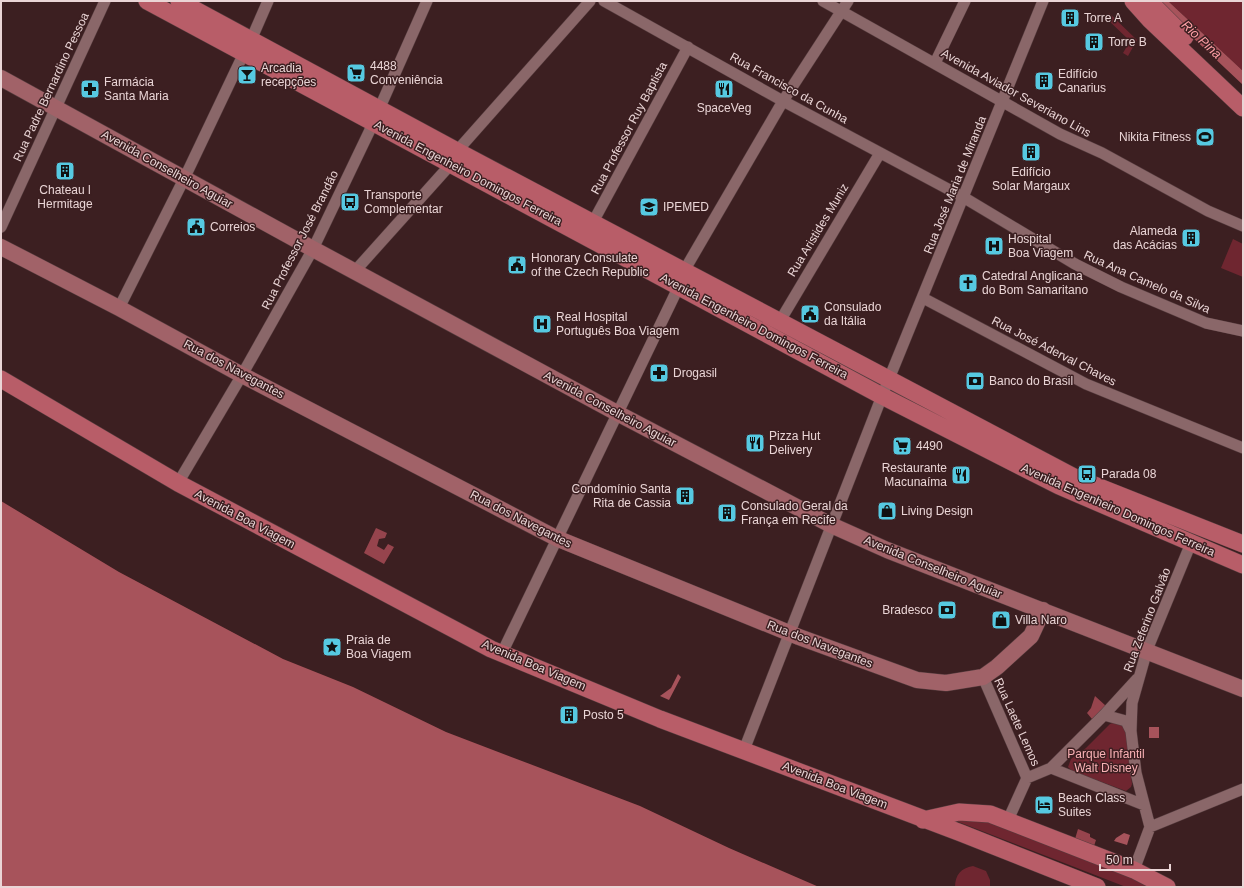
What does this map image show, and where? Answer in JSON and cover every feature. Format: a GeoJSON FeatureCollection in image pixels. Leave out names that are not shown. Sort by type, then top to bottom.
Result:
{"type":"FeatureCollection","features":[{"type":"Feature","properties":{"kind":"main road","name":"Avenida Engenheiro Domingos Ferreira"},"geometry":{"type":"LineString","coordinates":[[147,1],[247,47],[682,278],[780,321],[1086,483],[1243,544]]}},
{"type":"Feature","properties":{"kind":"main road","name":"Avenida Engenheiro Domingos Ferreira"},"geometry":{"type":"LineString","coordinates":[[179,1],[247,47]]}},
{"type":"Feature","properties":{"kind":"main road"},"geometry":{"type":"LineString","coordinates":[[1133,1],[1150,20],[1243,108]]}},
{"type":"Feature","properties":{"kind":"main road"},"geometry":{"type":"LineString","coordinates":[[1149,1],[1243,92]]}},
{"type":"Feature","properties":{"kind":"main road","name":"Avenida Conselheiro Aguiar"},"geometry":{"type":"LineString","coordinates":[[1,78],[56,106],[184,179],[312,249],[617,413],[832,525],[887,550],[1147,650],[1243,689]]}},
{"type":"Feature","properties":{"kind":"main road","name":"Avenida Engenheiro Domingos Ferreira"},"geometry":{"type":"LineString","coordinates":[[454,157],[593,222],[682,278],[882,396],[1059,486],[1243,565]]}},
{"type":"Feature","properties":{"kind":"main road","name":"Rua dos Navegantes"},"geometry":{"type":"LineString","coordinates":[[1,247],[120,308],[242,375],[556,538],[791,633],[917,680],[946,684],[983,677],[997,667],[1031,636],[1043,610]]}},
{"type":"Feature","properties":{"kind":"main road","name":"Avenida Boa Viagem"},"geometry":{"type":"LineString","coordinates":[[1,379],[178,483],[502,653],[660,719],[744,750],[1097,887]]}},
{"type":"Feature","properties":{"kind":"main road"},"geometry":{"type":"LineString","coordinates":[[923,820],[959,812],[990,814],[1134,870],[1167,887]]}},
{"type":"Feature","properties":{"kind":"street","name":"Rua Padre Bernardino Pessoa"},"geometry":{"type":"LineString","coordinates":[[1,227],[105,1]]}},
{"type":"Feature","properties":{"kind":"street"},"geometry":{"type":"LineString","coordinates":[[120,308],[184,179],[268,1]]}},
{"type":"Feature","properties":{"kind":"street","name":"Rua Professor José Brandão"},"geometry":{"type":"LineString","coordinates":[[178,483],[242,375],[312,249],[375,116],[427,1]]}},
{"type":"Feature","properties":{"kind":"street"},"geometry":{"type":"LineString","coordinates":[[355,271],[590,1]]}},
{"type":"Feature","properties":{"kind":"street","name":"Rua Francisco da Cunha"},"geometry":{"type":"LineString","coordinates":[[604,1],[783,101],[962,197]]}},
{"type":"Feature","properties":{"kind":"street","name":"Avenida Aviador Severiano Lins"},"geometry":{"type":"LineString","coordinates":[[823,1],[1004,101],[1060,134],[1122,164],[1208,211],[1243,226]]}},
{"type":"Feature","properties":{"kind":"street"},"geometry":{"type":"LineString","coordinates":[[502,653],[682,278],[783,101],[848,1]]}},
{"type":"Feature","properties":{"kind":"street"},"geometry":{"type":"LineString","coordinates":[[935,63],[965,1]]}},
{"type":"Feature","properties":{"kind":"street","name":"Rua José Maria de Miranda"},"geometry":{"type":"LineString","coordinates":[[744,750],[791,633],[882,396],[923,298],[962,197],[1004,101],[1043,1]]}},
{"type":"Feature","properties":{"kind":"street","name":"Rua Professor Ruy Baptista"},"geometry":{"type":"LineString","coordinates":[[593,222],[688,47]]}},
{"type":"Feature","properties":{"kind":"street","name":"Rua Aristides Muniz"},"geometry":{"type":"LineString","coordinates":[[780,321],[880,152]]}},
{"type":"Feature","properties":{"kind":"street","name":"Rua Ana Camelo da Silva"},"geometry":{"type":"LineString","coordinates":[[962,197],[1075,264],[1121,287],[1211,324],[1243,332]]}},
{"type":"Feature","properties":{"kind":"street","name":"Rua José Aderval Chaves"},"geometry":{"type":"LineString","coordinates":[[923,298],[1086,384],[1243,448]]}},
{"type":"Feature","properties":{"kind":"street","name":"Rua Zeferino Galvão"},"geometry":{"type":"LineString","coordinates":[[1150,826],[1136,773],[1131,731],[1132,703],[1137,678],[1147,650],[1191,543]]}},
{"type":"Feature","properties":{"kind":"street","name":"Rua Laete Lemos"},"geometry":{"type":"LineString","coordinates":[[983,677],[1027,778]]}},
{"type":"Feature","properties":{"kind":"street"},"geometry":{"type":"LineString","coordinates":[[1008,820],[1027,778],[1051,768],[1104,715],[1137,678]]}},
{"type":"Feature","properties":{"kind":"street"},"geometry":{"type":"LineString","coordinates":[[1104,715],[1126,721],[1131,731]]}},
{"type":"Feature","properties":{"kind":"street"},"geometry":{"type":"LineString","coordinates":[[1051,768],[1144,805]]}},
{"type":"Feature","properties":{"kind":"street"},"geometry":{"type":"LineString","coordinates":[[1134,870],[1150,826],[1243,788]]}},
{"type":"Feature","properties":{"kind":"green space"},"geometry":{"type":"Polygon","coordinates":[[[1168,1],[1243,1],[1243,71],[1168,1]]]}},
{"type":"Feature","properties":{"kind":"green space"},"geometry":{"type":"Polygon","coordinates":[[[1109,13],[1137,40],[1128,56],[1123,53],[1130,41],[1106,18],[1109,13]]]}},
{"type":"Feature","properties":{"kind":"green space"},"geometry":{"type":"Polygon","coordinates":[[[1233,239],[1243,244],[1243,277],[1221,268],[1233,239]]]}},
{"type":"Feature","properties":{"kind":"green space","name":"Parque Infantil Walt Disney"},"geometry":{"type":"Polygon","coordinates":[[[1115,722],[1125,726],[1132,784],[1126,791],[1072,771],[1068,767],[1071,759],[1086,748],[1110,724],[1115,722]]]}},
{"type":"Feature","properties":{"kind":"green space"},"geometry":{"type":"Polygon","coordinates":[[[981,816],[1163,887],[1126,887],[956,821],[981,816]]]}},
{"type":"Feature","properties":{"kind":"green space"},"geometry":{"type":"Polygon","coordinates":[[[973,866],[986,871],[990,880],[990,887],[955,887],[956,879],[962,870],[973,866]]]}},
{"type":"Feature","properties":{"kind":"shaded area"},"geometry":{"type":"Polygon","coordinates":[[[376,528],[387,533],[385,538],[379,539],[377,546],[384,550],[388,544],[394,547],[384,564],[364,553],[376,528]]]}},
{"type":"Feature","properties":{"kind":"shaded area"},"geometry":{"type":"Polygon","coordinates":[[[1095,696],[1106,706],[1092,719],[1087,713],[1091,708],[1095,696]]]}},
{"type":"Feature","properties":{"kind":"shaded area"},"geometry":{"type":"Polygon","coordinates":[[[1078,829],[1090,834],[1090,837],[1096,840],[1094,846],[1075,839],[1078,829]]]}},
{"type":"Feature","properties":{"kind":"water","name":"Rio Pina"},"geometry":{"type":"Polygon","coordinates":[[[1154,1],[1168,1],[1243,71],[1243,85],[1154,1]]]}},
{"type":"Feature","properties":{"kind":"water"},"geometry":{"type":"Polygon","coordinates":[[[1,501],[119,572],[283,659],[353,687],[446,732],[640,806],[729,848],[819,887],[1,887],[1,501]]]}},
{"type":"Feature","properties":{"kind":"water"},"geometry":{"type":"Polygon","coordinates":[[[678,674],[681,677],[669,700],[660,696],[671,688],[678,674]]]}},
{"type":"Feature","properties":{"kind":"water"},"geometry":{"type":"Polygon","coordinates":[[[1149,727],[1159,727],[1159,738],[1149,738],[1149,727]]]}},
{"type":"Feature","properties":{"kind":"water"},"geometry":{"type":"Polygon","coordinates":[[[1124,833],[1130,835],[1127,845],[1114,841],[1116,838],[1124,833]]]}},
{"type":"Feature","properties":{"kind":"place","name":"Torre A"},"geometry":{"type":"Point","coordinates":[1070,18]}},
{"type":"Feature","properties":{"kind":"place","name":"Torre B"},"geometry":{"type":"Point","coordinates":[1094,42]}},
{"type":"Feature","properties":{"kind":"place","name":"4488 Conveniência"},"geometry":{"type":"Point","coordinates":[356,73]}},
{"type":"Feature","properties":{"kind":"place","name":"Arcadia recepções"},"geometry":{"type":"Point","coordinates":[247,75]}},
{"type":"Feature","properties":{"kind":"place","name":"Edifício Canarius"},"geometry":{"type":"Point","coordinates":[1044,81]}},
{"type":"Feature","properties":{"kind":"place","name":"Farmácia Santa Maria"},"geometry":{"type":"Point","coordinates":[90,89]}},
{"type":"Feature","properties":{"kind":"place","name":"SpaceVeg"},"geometry":{"type":"Point","coordinates":[724,89]}},
{"type":"Feature","properties":{"kind":"place","name":"Nikita Fitness"},"geometry":{"type":"Point","coordinates":[1205,137]}},
{"type":"Feature","properties":{"kind":"place","name":"Edifício Solar Margaux"},"geometry":{"type":"Point","coordinates":[1031,152]}},
{"type":"Feature","properties":{"kind":"place","name":"Chateau l Hermitage"},"geometry":{"type":"Point","coordinates":[65,171]}},
{"type":"Feature","properties":{"kind":"place","name":"Transporte Complementar"},"geometry":{"type":"Point","coordinates":[350,202]}},
{"type":"Feature","properties":{"kind":"place","name":"IPEMED"},"geometry":{"type":"Point","coordinates":[649,207]}},
{"type":"Feature","properties":{"kind":"place","name":"Correios"},"geometry":{"type":"Point","coordinates":[196,227]}},
{"type":"Feature","properties":{"kind":"place","name":"Alameda das Acácias"},"geometry":{"type":"Point","coordinates":[1191,238]}},
{"type":"Feature","properties":{"kind":"place","name":"Hospital Boa Viagem"},"geometry":{"type":"Point","coordinates":[994,246]}},
{"type":"Feature","properties":{"kind":"place","name":"Honorary Consulate of the Czech Republic"},"geometry":{"type":"Point","coordinates":[517,265]}},
{"type":"Feature","properties":{"kind":"place","name":"Catedral Anglicana do Bom Samaritano"},"geometry":{"type":"Point","coordinates":[968,283]}},
{"type":"Feature","properties":{"kind":"place","name":"Consulado da Itália"},"geometry":{"type":"Point","coordinates":[810,314]}},
{"type":"Feature","properties":{"kind":"place","name":"Real Hospital Português Boa Viagem"},"geometry":{"type":"Point","coordinates":[542,324]}},
{"type":"Feature","properties":{"kind":"place","name":"Drogasil"},"geometry":{"type":"Point","coordinates":[659,373]}},
{"type":"Feature","properties":{"kind":"place","name":"Banco do Brasil"},"geometry":{"type":"Point","coordinates":[975,381]}},
{"type":"Feature","properties":{"kind":"place","name":"Pizza Hut Delivery"},"geometry":{"type":"Point","coordinates":[755,443]}},
{"type":"Feature","properties":{"kind":"place","name":"4490"},"geometry":{"type":"Point","coordinates":[902,446]}},
{"type":"Feature","properties":{"kind":"place","name":"Parada 08"},"geometry":{"type":"Point","coordinates":[1087,474]}},
{"type":"Feature","properties":{"kind":"place","name":"Restaurante Macunaíma"},"geometry":{"type":"Point","coordinates":[961,475]}},
{"type":"Feature","properties":{"kind":"place","name":"Condomínio Santa Rita de Cassia"},"geometry":{"type":"Point","coordinates":[685,496]}},
{"type":"Feature","properties":{"kind":"place","name":"Living Design"},"geometry":{"type":"Point","coordinates":[887,511]}},
{"type":"Feature","properties":{"kind":"place","name":"Consulado Geral da França em Recife"},"geometry":{"type":"Point","coordinates":[727,513]}},
{"type":"Feature","properties":{"kind":"place","name":"Bradesco"},"geometry":{"type":"Point","coordinates":[947,610]}},
{"type":"Feature","properties":{"kind":"place","name":"Villa Naro"},"geometry":{"type":"Point","coordinates":[1001,620]}},
{"type":"Feature","properties":{"kind":"place","name":"Praia de Boa Viagem"},"geometry":{"type":"Point","coordinates":[332,647]}},
{"type":"Feature","properties":{"kind":"place","name":"Posto 5"},"geometry":{"type":"Point","coordinates":[569,715]}},
{"type":"Feature","properties":{"kind":"place","name":"Beach Class Suites"},"geometry":{"type":"Point","coordinates":[1044,805]}}]}
